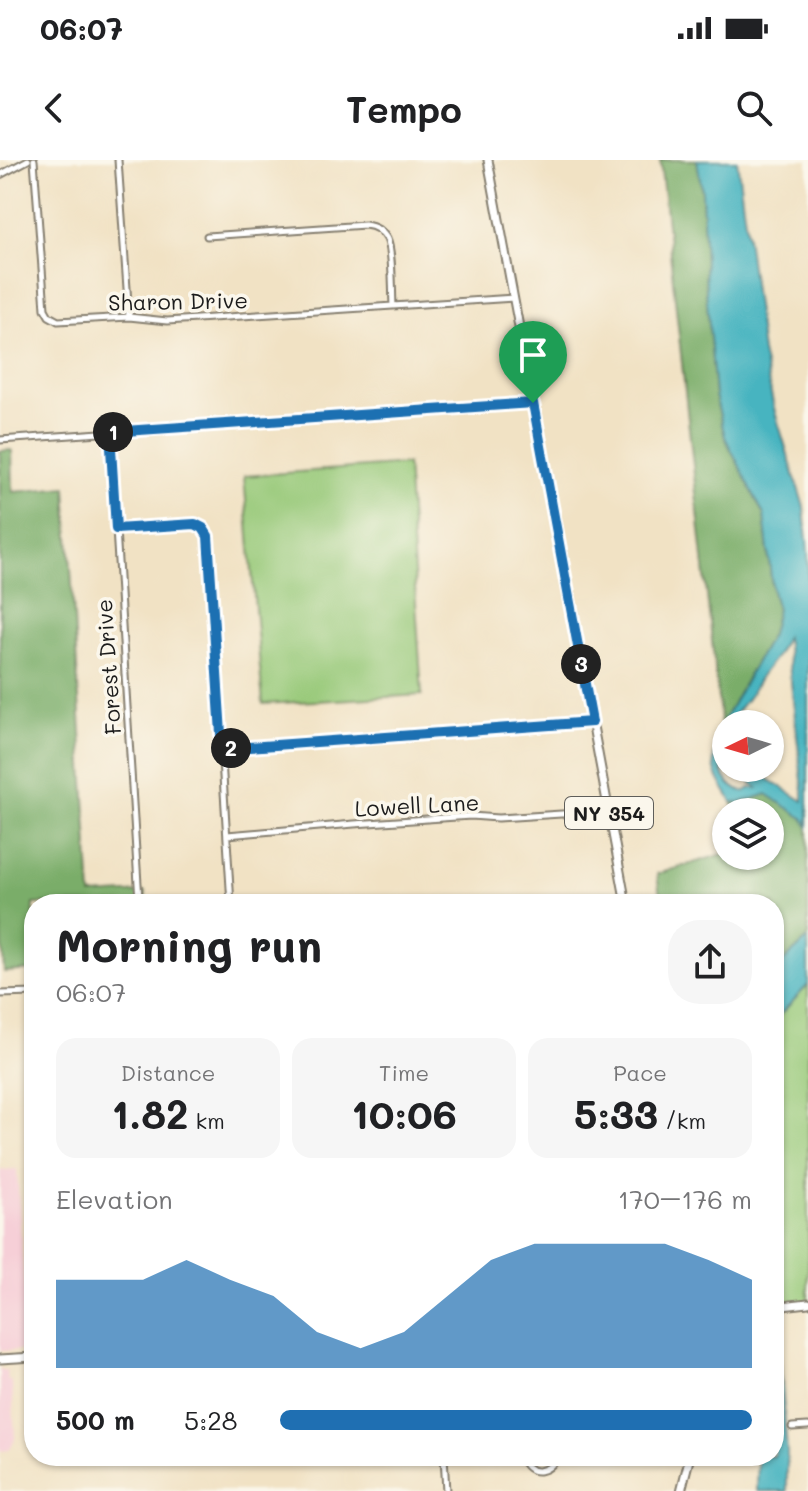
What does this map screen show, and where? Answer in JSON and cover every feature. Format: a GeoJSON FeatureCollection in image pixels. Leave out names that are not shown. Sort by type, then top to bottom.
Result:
{"type":"FeatureCollection","features":[{"type":"Feature","properties":{"kind":"main road","name":"NY 354"},"geometry":{"type":"LineString","coordinates":[[488,160],[624,894]]}},
{"type":"Feature","properties":{"kind":"main road"},"geometry":{"type":"LineString","coordinates":[[784,1306],[808,1303]]}},
{"type":"Feature","properties":{"kind":"main road"},"geometry":{"type":"LineString","coordinates":[[0,1359],[24,1358]]}},
{"type":"Feature","properties":{"kind":"main road"},"geometry":{"type":"LineString","coordinates":[[681,1491],[687,1466]]}},
{"type":"Feature","properties":{"kind":"street"},"geometry":{"type":"LineString","coordinates":[[0,175],[28,160]]}},
{"type":"Feature","properties":{"kind":"street","name":"Sharon Drive"},"geometry":{"type":"LineString","coordinates":[[34,160],[43,295],[46,313],[58,321],[129,317],[167,321],[514,298]]}},
{"type":"Feature","properties":{"kind":"street"},"geometry":{"type":"LineString","coordinates":[[118,160],[129,317]]}},
{"type":"Feature","properties":{"kind":"street"},"geometry":{"type":"LineString","coordinates":[[207,236],[365,225],[376,227],[385,236],[389,247],[393,306]]}},
{"type":"Feature","properties":{"kind":"street"},"geometry":{"type":"LineString","coordinates":[[0,440],[533,403]]}},
{"type":"Feature","properties":{"kind":"street","name":"Forest Drive"},"geometry":{"type":"LineString","coordinates":[[110,432],[139,894]]}},
{"type":"Feature","properties":{"kind":"street"},"geometry":{"type":"LineString","coordinates":[[116,529],[195,524],[203,528],[208,536],[230,894]]}},
{"type":"Feature","properties":{"kind":"street"},"geometry":{"type":"LineString","coordinates":[[222,749],[592,722]]}},
{"type":"Feature","properties":{"kind":"street","name":"Lowell Lane"},"geometry":{"type":"LineString","coordinates":[[227,835],[471,816],[498,818],[608,811]]}},
{"type":"Feature","properties":{"kind":"street"},"geometry":{"type":"LineString","coordinates":[[0,994],[24,993]]}},
{"type":"Feature","properties":{"kind":"street"},"geometry":{"type":"LineString","coordinates":[[792,1427],[808,1426]]}},
{"type":"Feature","properties":{"kind":"street"},"geometry":{"type":"LineString","coordinates":[[445,1466],[446,1491]]}},
{"type":"Feature","properties":{"kind":"street"},"geometry":{"type":"LineString","coordinates":[[525,1466],[532,1471],[551,1466]]}},
{"type":"Feature","properties":{"kind":"shaded area"},"geometry":{"type":"Polygon","coordinates":[[[17,1169],[24,1284],[24,1350],[0,1351],[0,1170],[17,1169]]]}},
{"type":"Feature","properties":{"kind":"shaded area"},"geometry":{"type":"Polygon","coordinates":[[[0,1370],[7,1370],[8,1381],[12,1381],[15,1439],[9,1450],[0,1451],[0,1370]]]}},
{"type":"Feature","properties":{"kind":"green space"},"geometry":{"type":"Polygon","coordinates":[[[660,160],[697,160],[702,191],[715,395],[725,437],[764,515],[777,609],[771,635],[729,710],[719,710],[660,160]]]}},
{"type":"Feature","properties":{"kind":"green space"},"geometry":{"type":"Polygon","coordinates":[[[12,450],[13,492],[66,487],[91,894],[24,894],[24,971],[4,972],[0,897],[0,451],[12,450]]]}},
{"type":"Feature","properties":{"kind":"green space"},"geometry":{"type":"Polygon","coordinates":[[[407,464],[422,695],[263,704],[244,476],[407,464]]]}},
{"type":"Feature","properties":{"kind":"green space"},"geometry":{"type":"Polygon","coordinates":[[[784,805],[804,818],[808,827],[808,939],[784,961],[784,894],[660,894],[657,874],[712,857],[712,870],[784,870],[784,805]]]}},
{"type":"Feature","properties":{"kind":"green space"},"geometry":{"type":"Polygon","coordinates":[[[808,985],[808,1302],[784,1304],[784,1010],[808,985]]]}},
{"type":"Feature","properties":{"kind":"water"},"geometry":{"type":"Polygon","coordinates":[[[697,160],[737,160],[762,352],[775,412],[804,507],[808,554],[808,827],[803,818],[784,805],[784,798],[773,798],[767,794],[755,798],[730,798],[721,782],[728,782],[744,792],[757,788],[750,782],[773,782],[803,801],[786,637],[750,695],[738,710],[729,710],[771,635],[777,609],[764,515],[725,437],[715,395],[702,191],[697,160]]]}},
{"type":"Feature","properties":{"kind":"water"},"geometry":{"type":"Polygon","coordinates":[[[808,939],[808,985],[784,1010],[784,961],[808,939]]]}},
{"type":"Feature","properties":{"kind":"water"},"geometry":{"type":"Polygon","coordinates":[[[784,1412],[787,1491],[757,1491],[758,1466],[784,1466],[784,1412]]]}},
{"type":"Feature","properties":{"kind":"route"},"geometry":{"type":"LineString","coordinates":[[533,403],[592,722],[222,749],[208,536],[203,528],[195,524],[116,529],[110,432],[533,403]]}}]}
